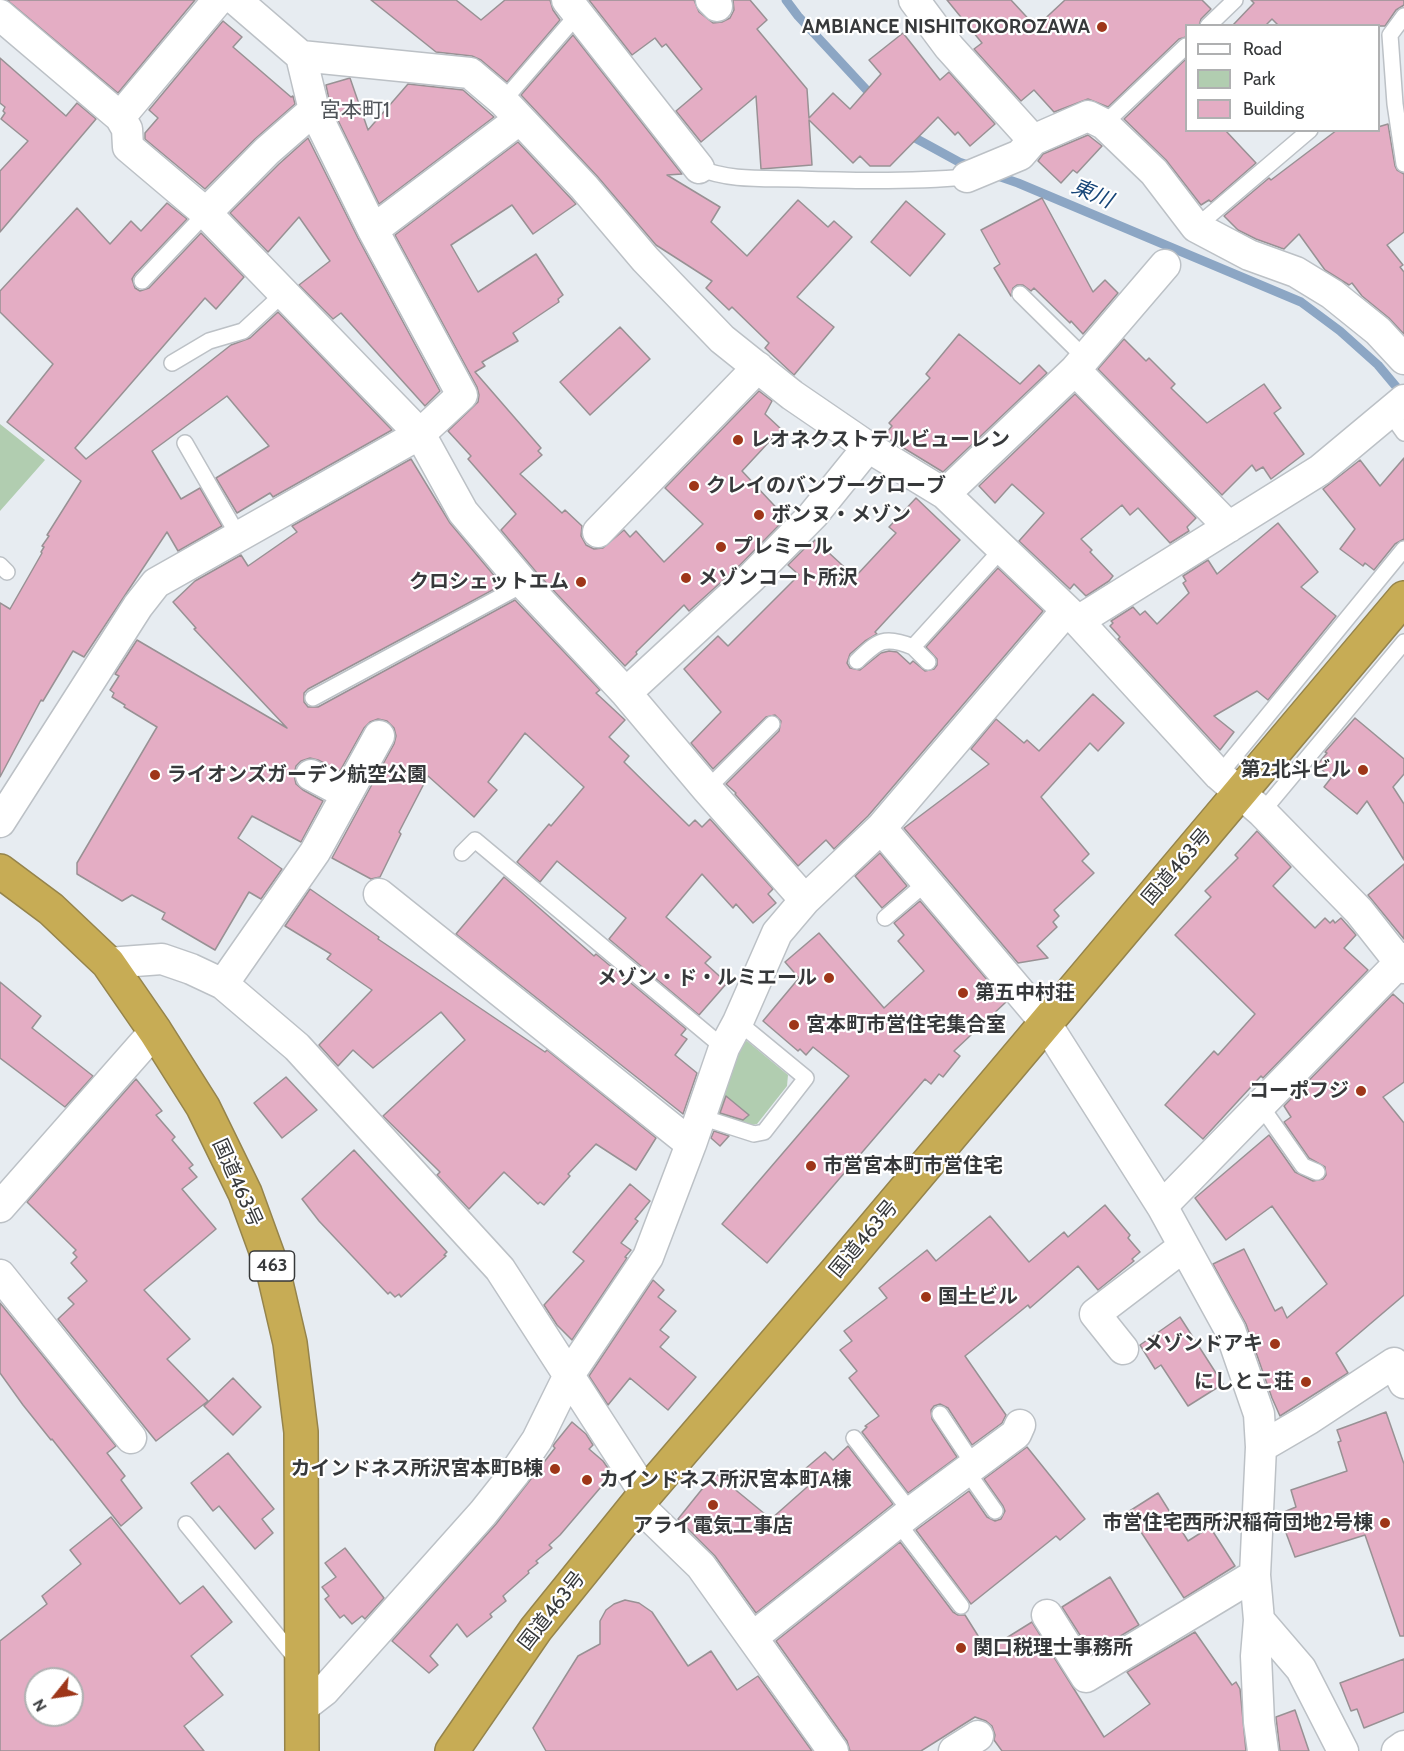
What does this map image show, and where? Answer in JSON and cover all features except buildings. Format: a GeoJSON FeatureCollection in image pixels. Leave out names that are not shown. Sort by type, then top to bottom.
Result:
{"type":"FeatureCollection","features":[{"type":"Feature","properties":{"kind":"highway","name":"国道463号"},"geometry":{"type":"LineString","coordinates":[[452,1751],[536,1629],[642,1499],[1404,598]]}},
{"type":"Feature","properties":{"kind":"highway","name":"国道463号"},"geometry":{"type":"LineString","coordinates":[[0,872],[51,909],[108,963],[155,1031],[203,1107],[245,1193],[273,1270],[288,1333],[301,1432],[305,1737]]}},
{"type":"Feature","properties":{"kind":"street"},"geometry":{"type":"LineString","coordinates":[[120,117],[218,0]]}},
{"type":"Feature","properties":{"kind":"street"},"geometry":{"type":"LineString","coordinates":[[236,0],[301,56],[470,73],[512,110],[584,187],[645,259],[722,339],[792,394],[868,447],[945,494],[1072,616],[1240,793],[1359,911],[1402,963],[1170,1198],[1163,1208]]}},
{"type":"Feature","properties":{"kind":"street"},"geometry":{"type":"LineString","coordinates":[[914,0],[1027,148]]}},
{"type":"Feature","properties":{"kind":"street"},"geometry":{"type":"LineString","coordinates":[[572,7],[699,168]]}},
{"type":"Feature","properties":{"kind":"street"},"geometry":{"type":"LineString","coordinates":[[0,15],[120,117],[127,129],[128,147],[206,213],[420,434],[463,512],[524,584],[626,693],[707,789],[806,900]]}},
{"type":"Feature","properties":{"kind":"street"},"geometry":{"type":"LineString","coordinates":[[0,822],[138,606],[156,583],[420,434],[462,395],[373,230],[314,110],[301,56]]}},
{"type":"Feature","properties":{"kind":"street"},"geometry":{"type":"LineString","coordinates":[[206,213],[267,152],[314,110]]}},
{"type":"Feature","properties":{"kind":"street"},"geometry":{"type":"LineString","coordinates":[[373,230],[512,110]]}},
{"type":"Feature","properties":{"kind":"street"},"geometry":{"type":"LineString","coordinates":[[967,177],[1088,116],[1104,124],[1154,172],[1196,227],[1249,255],[1296,272],[1323,288],[1378,332],[1404,359]]}},
{"type":"Feature","properties":{"kind":"street"},"geometry":{"type":"LineString","coordinates":[[945,494],[1080,364],[1166,265]]}},
{"type":"Feature","properties":{"kind":"street"},"geometry":{"type":"LineString","coordinates":[[1080,364],[1229,527]]}},
{"type":"Feature","properties":{"kind":"street"},"geometry":{"type":"LineString","coordinates":[[598,532],[758,367]]}},
{"type":"Feature","properties":{"kind":"street"},"geometry":{"type":"LineString","coordinates":[[305,1737],[324,1690],[483,1514],[514,1474],[537,1440],[569,1375],[648,1257],[701,1117],[724,1048],[738,1022],[777,933],[806,900],[881,828],[1072,616],[1229,527],[1320,470],[1397,414]]}},
{"type":"Feature","properties":{"kind":"street"},"geometry":{"type":"LineString","coordinates":[[626,693],[752,577],[813,515],[868,447]]}},
{"type":"Feature","properties":{"kind":"street"},"geometry":{"type":"LineString","coordinates":[[223,984],[315,852],[379,736]]}},
{"type":"Feature","properties":{"kind":"street"},"geometry":{"type":"LineString","coordinates":[[311,774],[347,795]]}},
{"type":"Feature","properties":{"kind":"street"},"geometry":{"type":"LineString","coordinates":[[881,828],[1046,1022],[1163,1208],[1230,1330],[1259,1414],[1261,1447],[1255,1575],[1259,1620],[1256,1656],[1259,1722],[1263,1751]]}},
{"type":"Feature","properties":{"kind":"street"},"geometry":{"type":"LineString","coordinates":[[379,894],[691,1144]]}},
{"type":"Feature","properties":{"kind":"street"},"geometry":{"type":"LineString","coordinates":[[108,963],[162,959],[191,969],[223,984],[297,1047],[500,1269],[569,1375],[642,1499],[701,1566],[833,1751]]}},
{"type":"Feature","properties":{"kind":"street"},"geometry":{"type":"LineString","coordinates":[[0,1207],[155,1031]]}},
{"type":"Feature","properties":{"kind":"street"},"geometry":{"type":"LineString","coordinates":[[1123,1349],[1095,1314],[1183,1247]]}},
{"type":"Feature","properties":{"kind":"street"},"geometry":{"type":"LineString","coordinates":[[0,1275],[130,1438]]}},
{"type":"Feature","properties":{"kind":"street"},"geometry":{"type":"LineString","coordinates":[[1261,1447],[1309,1419],[1394,1363],[1404,1383]]}},
{"type":"Feature","properties":{"kind":"street"},"geometry":{"type":"LineString","coordinates":[[753,1637],[970,1467],[1017,1434],[1020,1425]]}},
{"type":"Feature","properties":{"kind":"street"},"geometry":{"type":"LineString","coordinates":[[1047,1615],[1086,1677],[1255,1575]]}},
{"type":"Feature","properties":{"kind":"street"},"geometry":{"type":"LineString","coordinates":[[1259,1620],[1301,1669],[1343,1751]]}},
{"type":"Feature","properties":{"kind":"street"},"geometry":{"type":"LineString","coordinates":[[1397,1751],[1404,1746]]}},
{"type":"Feature","properties":{"kind":"lane"},"geometry":{"type":"LineString","coordinates":[[1210,24],[1235,0]]}},
{"type":"Feature","properties":{"kind":"lane"},"geometry":{"type":"LineString","coordinates":[[512,110],[572,7]]}},
{"type":"Feature","properties":{"kind":"lane"},"geometry":{"type":"LineString","coordinates":[[1404,16],[1390,35],[1385,69],[1404,164]]}},
{"type":"Feature","properties":{"kind":"lane"},"geometry":{"type":"LineString","coordinates":[[1104,124],[1185,47]]}},
{"type":"Feature","properties":{"kind":"lane"},"geometry":{"type":"LineString","coordinates":[[1196,227],[1308,132]]}},
{"type":"Feature","properties":{"kind":"lane"},"geometry":{"type":"LineString","coordinates":[[699,168],[713,174],[746,178],[926,181],[967,177]]}},
{"type":"Feature","properties":{"kind":"lane"},"geometry":{"type":"LineString","coordinates":[[142,281],[206,213]]}},
{"type":"Feature","properties":{"kind":"lane"},"geometry":{"type":"LineString","coordinates":[[172,363],[209,341],[243,331],[285,292]]}},
{"type":"Feature","properties":{"kind":"lane"},"geometry":{"type":"LineString","coordinates":[[1020,294],[1080,364]]}},
{"type":"Feature","properties":{"kind":"lane"},"geometry":{"type":"LineString","coordinates":[[185,443],[239,537]]}},
{"type":"Feature","properties":{"kind":"lane"},"geometry":{"type":"LineString","coordinates":[[913,647],[1002,549]]}},
{"type":"Feature","properties":{"kind":"lane"},"geometry":{"type":"LineString","coordinates":[[1240,793],[1404,549]]}},
{"type":"Feature","properties":{"kind":"lane"},"geometry":{"type":"LineString","coordinates":[[313,698],[524,584]]}},
{"type":"Feature","properties":{"kind":"lane"},"geometry":{"type":"LineString","coordinates":[[857,661],[877,642],[897,640],[913,647],[928,662]]}},
{"type":"Feature","properties":{"kind":"lane"},"geometry":{"type":"LineString","coordinates":[[1240,793],[1404,642]]}},
{"type":"Feature","properties":{"kind":"lane"},"geometry":{"type":"LineString","coordinates":[[707,789],[772,724]]}},
{"type":"Feature","properties":{"kind":"lane"},"geometry":{"type":"LineString","coordinates":[[462,854],[475,840],[724,1048]]}},
{"type":"Feature","properties":{"kind":"lane"},"geometry":{"type":"LineString","coordinates":[[885,918],[927,882]]}},
{"type":"Feature","properties":{"kind":"lane"},"geometry":{"type":"LineString","coordinates":[[701,1117],[753,1134],[764,1132],[806,1078],[738,1022]]}},
{"type":"Feature","properties":{"kind":"lane"},"geometry":{"type":"LineString","coordinates":[[1261,1106],[1303,1166],[1317,1172]]}},
{"type":"Feature","properties":{"kind":"lane"},"geometry":{"type":"LineString","coordinates":[[940,1414],[995,1511]]}},
{"type":"Feature","properties":{"kind":"lane"},"geometry":{"type":"LineString","coordinates":[[854,1438],[961,1606]]}},
{"type":"Feature","properties":{"kind":"lane"},"geometry":{"type":"LineString","coordinates":[[186,1524],[303,1667]]}},
{"type":"Feature","properties":{"kind":"green space"},"geometry":{"type":"Polygon","coordinates":[[[0,424],[45,460],[0,511],[0,424]]]}},
{"type":"Feature","properties":{"kind":"green space"},"geometry":{"type":"Polygon","coordinates":[[[747,1041],[788,1075],[787,1086],[757,1124],[748,1126],[721,1117],[715,1105],[736,1043],[747,1041]]]}},
{"type":"Feature","properties":{"kind":"waterway","name":"東川"},"geometry":{"type":"LineString","coordinates":[[786,0],[874,98]]}},
{"type":"Feature","properties":{"kind":"waterway","name":"東川"},"geometry":{"type":"LineString","coordinates":[[906,133],[959,162],[971,166]]}},
{"type":"Feature","properties":{"kind":"waterway","name":"東川"},"geometry":{"type":"LineString","coordinates":[[992,174],[1301,302],[1340,331],[1378,365],[1404,396]]}},
{"type":"Feature","properties":{"kind":"place","name":"AMBIANCE NISHITOKOROZAWA"},"geometry":{"type":"Point","coordinates":[1102,27]}},
{"type":"Feature","properties":{"kind":"place","name":"レオネクストテルビューレン"},"geometry":{"type":"Point","coordinates":[738,440]}},
{"type":"Feature","properties":{"kind":"place","name":"クレイのバンブーグローブ"},"geometry":{"type":"Point","coordinates":[694,486]}},
{"type":"Feature","properties":{"kind":"place","name":"ボンヌ・メゾン"},"geometry":{"type":"Point","coordinates":[759,515]}},
{"type":"Feature","properties":{"kind":"place","name":"プレミール"},"geometry":{"type":"Point","coordinates":[721,547]}},
{"type":"Feature","properties":{"kind":"place","name":"メゾンコート所沢"},"geometry":{"type":"Point","coordinates":[686,578]}},
{"type":"Feature","properties":{"kind":"place","name":"クロシェットエム"},"geometry":{"type":"Point","coordinates":[581,582]}},
{"type":"Feature","properties":{"kind":"place","name":"第2北斗ビル"},"geometry":{"type":"Point","coordinates":[1363,770]}},
{"type":"Feature","properties":{"kind":"place","name":"ライオンズガーデン航空公園"},"geometry":{"type":"Point","coordinates":[155,775]}},
{"type":"Feature","properties":{"kind":"place","name":"メゾン・ド・ルミエール"},"geometry":{"type":"Point","coordinates":[829,978]}},
{"type":"Feature","properties":{"kind":"place","name":"第五中村荘"},"geometry":{"type":"Point","coordinates":[963,993]}},
{"type":"Feature","properties":{"kind":"place","name":"宮本町市営住宅集合室"},"geometry":{"type":"Point","coordinates":[794,1025]}},
{"type":"Feature","properties":{"kind":"place","name":"コーポフジ"},"geometry":{"type":"Point","coordinates":[1361,1091]}},
{"type":"Feature","properties":{"kind":"place","name":"市営宮本町市営住宅"},"geometry":{"type":"Point","coordinates":[811,1166]}},
{"type":"Feature","properties":{"kind":"place","name":"国土ビル"},"geometry":{"type":"Point","coordinates":[926,1297]}},
{"type":"Feature","properties":{"kind":"place","name":"メゾンドアキ"},"geometry":{"type":"Point","coordinates":[1275,1344]}},
{"type":"Feature","properties":{"kind":"place","name":"にしとこ荘"},"geometry":{"type":"Point","coordinates":[1306,1382]}},
{"type":"Feature","properties":{"kind":"place","name":"カインドネス所沢宮本町B棟"},"geometry":{"type":"Point","coordinates":[555,1469]}},
{"type":"Feature","properties":{"kind":"place","name":"カインドネス所沢宮本町A棟"},"geometry":{"type":"Point","coordinates":[587,1480]}},
{"type":"Feature","properties":{"kind":"place","name":"アライ電気工事店"},"geometry":{"type":"Point","coordinates":[713,1505]}},
{"type":"Feature","properties":{"kind":"place","name":"市営住宅西所沢稲荷団地2号棟"},"geometry":{"type":"Point","coordinates":[1385,1523]}},
{"type":"Feature","properties":{"kind":"place","name":"関口税理士事務所"},"geometry":{"type":"Point","coordinates":[961,1648]}},
{"type":"Feature","properties":{"kind":"district","name":"宮本町1"},"geometry":{"type":"Point","coordinates":[355,111]}}]}
